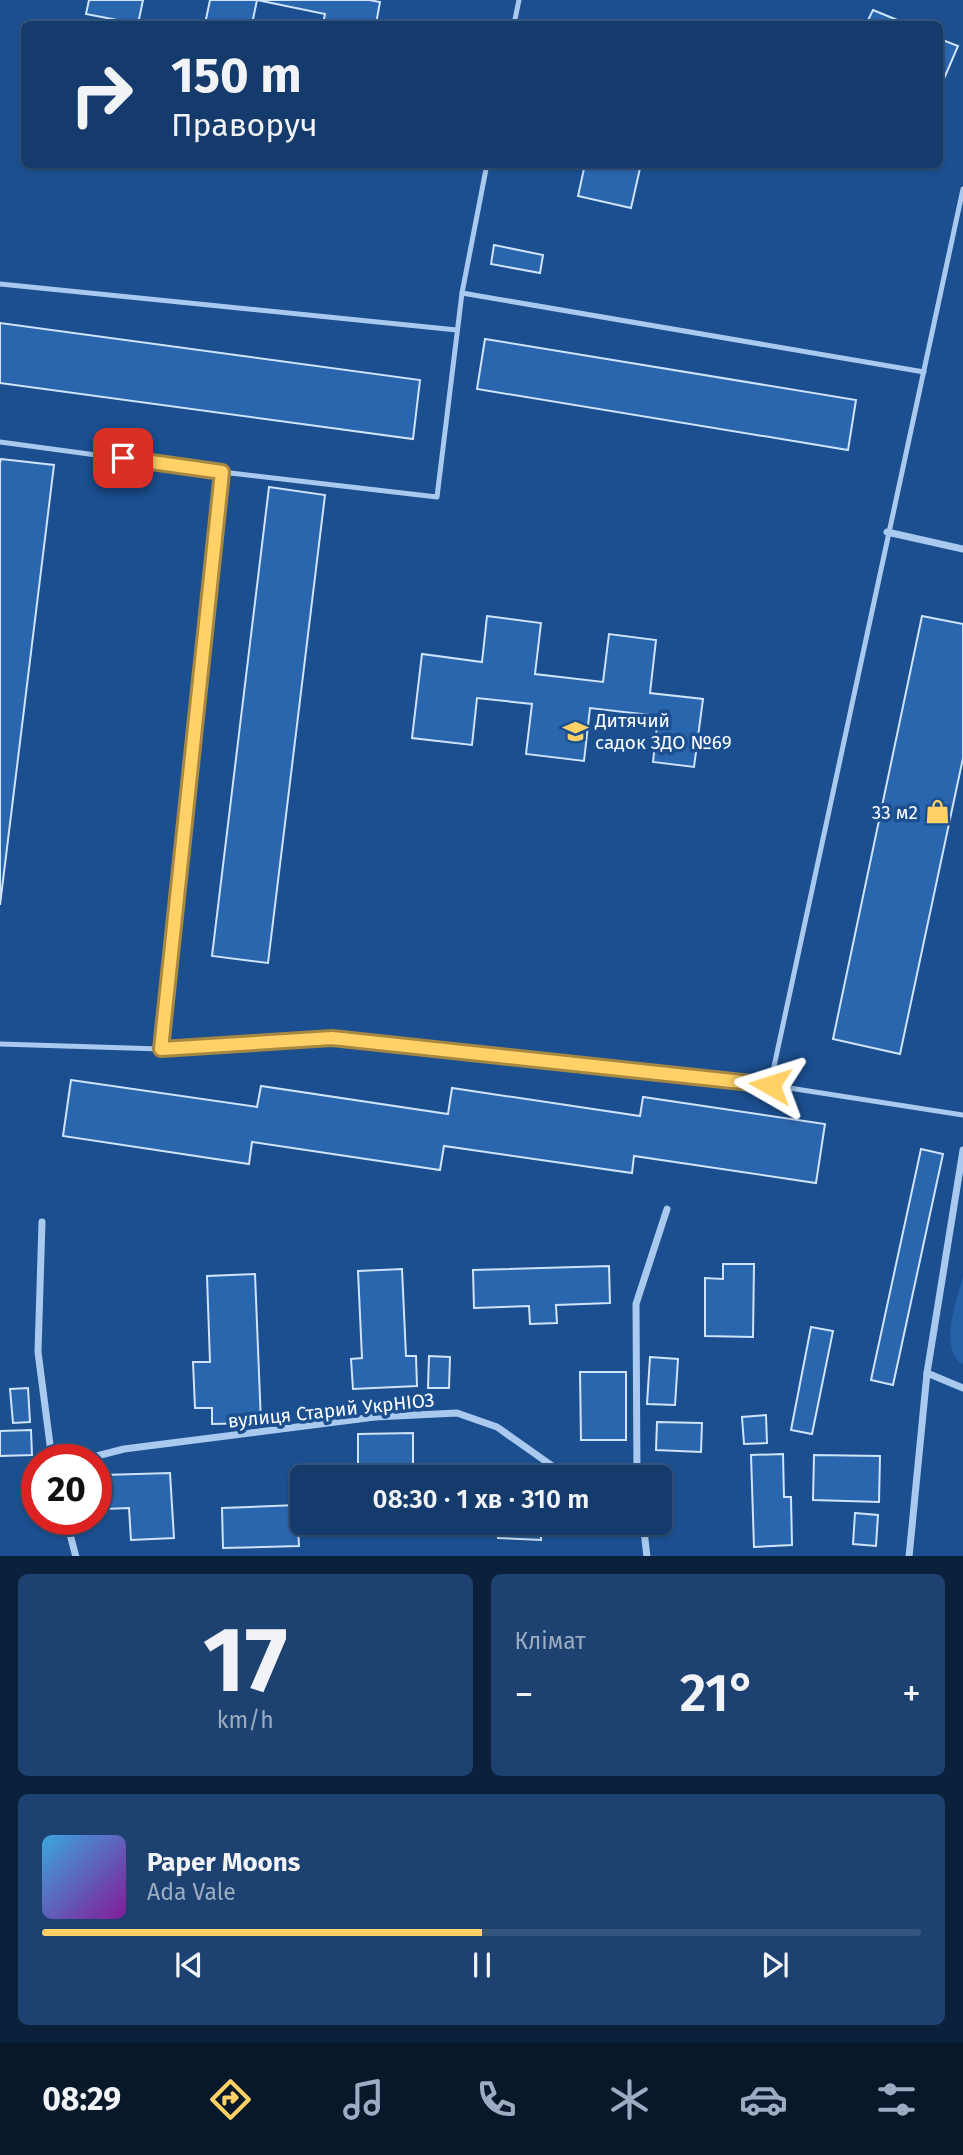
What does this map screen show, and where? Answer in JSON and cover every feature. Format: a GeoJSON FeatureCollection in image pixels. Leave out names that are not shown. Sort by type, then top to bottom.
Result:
{"type":"FeatureCollection","features":[{"type":"Feature","properties":{"kind":"street"},"geometry":{"type":"LineString","coordinates":[[887,532],[963,549]]}},
{"type":"Feature","properties":{"kind":"street"},"geometry":{"type":"LineString","coordinates":[[909,1556],[927,1373],[963,1150]]}},
{"type":"Feature","properties":{"kind":"street"},"geometry":{"type":"LineString","coordinates":[[637,1465],[636,1304],[667,1209]]}},
{"type":"Feature","properties":{"kind":"street"},"geometry":{"type":"LineString","coordinates":[[42,1222],[38,1352],[50,1444]]}},
{"type":"Feature","properties":{"kind":"street"},"geometry":{"type":"LineString","coordinates":[[927,1373],[963,1388]]}},
{"type":"Feature","properties":{"kind":"street","name":"вулиця Старий УкрНІОЗ"},"geometry":{"type":"LineString","coordinates":[[112,1452],[374,1417],[457,1413],[496,1427],[551,1465]]}},
{"type":"Feature","properties":{"kind":"street"},"geometry":{"type":"LineString","coordinates":[[70,1535],[76,1556]]}},
{"type":"Feature","properties":{"kind":"street"},"geometry":{"type":"LineString","coordinates":[[644,1535],[647,1556]]}},
{"type":"Feature","properties":{"kind":"lane"},"geometry":{"type":"LineString","coordinates":[[515,21],[519,0]]}},
{"type":"Feature","properties":{"kind":"lane"},"geometry":{"type":"LineString","coordinates":[[0,442],[437,497],[462,293],[486,168]]}},
{"type":"Feature","properties":{"kind":"lane"},"geometry":{"type":"LineString","coordinates":[[770,1085],[887,532],[963,190]]}},
{"type":"Feature","properties":{"kind":"lane"},"geometry":{"type":"LineString","coordinates":[[0,284],[457,330]]}},
{"type":"Feature","properties":{"kind":"lane"},"geometry":{"type":"LineString","coordinates":[[462,293],[924,372]]}},
{"type":"Feature","properties":{"kind":"lane"},"geometry":{"type":"LineString","coordinates":[[161,1049],[222,472]]}},
{"type":"Feature","properties":{"kind":"lane"},"geometry":{"type":"LineString","coordinates":[[0,1044],[161,1049],[332,1038],[770,1085],[963,1115]]}},
{"type":"Feature","properties":{"kind":"shaded area"},"geometry":{"type":"Polygon","coordinates":[[[963,1276],[963,1365],[956,1357],[950,1336],[963,1276]]]}},
{"type":"Feature","properties":{"kind":"building"},"geometry":{"type":"Polygon","coordinates":[[[89,0],[143,0],[139,21],[122,21],[86,14],[89,0]]]}},
{"type":"Feature","properties":{"kind":"building"},"geometry":{"type":"Polygon","coordinates":[[[210,0],[257,0],[253,21],[206,21],[210,0]]]}},
{"type":"Feature","properties":{"kind":"building"},"geometry":{"type":"Polygon","coordinates":[[[257,0],[380,2],[377,21],[324,21],[325,14],[257,0]]]}},
{"type":"Feature","properties":{"kind":"building"},"geometry":{"type":"Polygon","coordinates":[[[873,10],[900,21],[868,21],[873,10]]]}},
{"type":"Feature","properties":{"kind":"building"},"geometry":{"type":"Polygon","coordinates":[[[943,40],[958,46],[943,81],[943,40]]]}},
{"type":"Feature","properties":{"kind":"building"},"geometry":{"type":"Polygon","coordinates":[[[584,168],[640,168],[631,208],[578,196],[584,168]]]}},
{"type":"Feature","properties":{"kind":"building"},"geometry":{"type":"Polygon","coordinates":[[[494,245],[543,255],[540,273],[491,264],[494,245]]]}},
{"type":"Feature","properties":{"kind":"building"},"geometry":{"type":"Polygon","coordinates":[[[0,323],[420,380],[413,439],[0,383],[0,323]]]}},
{"type":"Feature","properties":{"kind":"building"},"geometry":{"type":"Polygon","coordinates":[[[485,339],[856,400],[848,450],[477,389],[485,339]]]}},
{"type":"Feature","properties":{"kind":"building"},"geometry":{"type":"Polygon","coordinates":[[[1,459],[54,465],[0,905],[0,463],[1,459]]]}},
{"type":"Feature","properties":{"kind":"building"},"geometry":{"type":"Polygon","coordinates":[[[269,487],[325,495],[268,963],[212,956],[269,487]]]}},
{"type":"Feature","properties":{"kind":"building"},"geometry":{"type":"Polygon","coordinates":[[[487,616],[541,623],[535,674],[603,682],[609,634],[656,640],[650,693],[703,699],[694,767],[653,762],[658,716],[590,708],[584,761],[526,754],[532,704],[477,698],[472,745],[412,738],[422,654],[482,662],[487,616]]]}},
{"type":"Feature","properties":{"kind":"building"},"geometry":{"type":"Polygon","coordinates":[[[922,616],[963,624],[963,758],[900,1054],[833,1039],[922,616]]]}},
{"type":"Feature","properties":{"kind":"building"},"geometry":{"type":"Polygon","coordinates":[[[71,1080],[257,1107],[261,1086],[448,1114],[452,1088],[640,1116],[643,1097],[825,1124],[816,1183],[634,1156],[632,1173],[444,1146],[440,1170],[252,1142],[249,1164],[63,1136],[71,1080]]]}},
{"type":"Feature","properties":{"kind":"building"},"geometry":{"type":"Polygon","coordinates":[[[921,1149],[943,1154],[893,1385],[871,1380],[921,1149]]]}},
{"type":"Feature","properties":{"kind":"building"},"geometry":{"type":"Polygon","coordinates":[[[723,1264],[754,1264],[753,1337],[705,1336],[705,1278],[723,1279],[723,1264]]]}},
{"type":"Feature","properties":{"kind":"building"},"geometry":{"type":"Polygon","coordinates":[[[609,1266],[610,1303],[556,1305],[557,1323],[530,1324],[529,1306],[474,1308],[473,1270],[609,1266]]]}},
{"type":"Feature","properties":{"kind":"building"},"geometry":{"type":"Polygon","coordinates":[[[402,1269],[406,1356],[416,1356],[417,1386],[353,1389],[351,1359],[362,1358],[358,1271],[402,1269]]]}},
{"type":"Feature","properties":{"kind":"building"},"geometry":{"type":"Polygon","coordinates":[[[255,1274],[261,1423],[212,1424],[212,1408],[195,1408],[193,1362],[210,1362],[207,1276],[255,1274]]]}},
{"type":"Feature","properties":{"kind":"building"},"geometry":{"type":"Polygon","coordinates":[[[811,1327],[833,1331],[812,1434],[791,1430],[811,1327]]]}},
{"type":"Feature","properties":{"kind":"building"},"geometry":{"type":"Polygon","coordinates":[[[429,1356],[450,1357],[449,1388],[428,1388],[429,1356]]]}},
{"type":"Feature","properties":{"kind":"building"},"geometry":{"type":"Polygon","coordinates":[[[650,1357],[678,1359],[675,1405],[647,1404],[650,1357]]]}},
{"type":"Feature","properties":{"kind":"building"},"geometry":{"type":"Polygon","coordinates":[[[580,1372],[626,1372],[626,1440],[581,1440],[580,1372]]]}},
{"type":"Feature","properties":{"kind":"building"},"geometry":{"type":"Polygon","coordinates":[[[28,1388],[30,1422],[13,1423],[10,1389],[28,1388]]]}},
{"type":"Feature","properties":{"kind":"building"},"geometry":{"type":"Polygon","coordinates":[[[766,1415],[767,1443],[744,1444],[742,1417],[766,1415]]]}},
{"type":"Feature","properties":{"kind":"building"},"geometry":{"type":"Polygon","coordinates":[[[657,1422],[702,1423],[701,1452],[656,1450],[657,1422]]]}},
{"type":"Feature","properties":{"kind":"building"},"geometry":{"type":"Polygon","coordinates":[[[31,1430],[32,1444],[21,1444],[21,1455],[0,1456],[0,1431],[31,1430]]]}},
{"type":"Feature","properties":{"kind":"building"},"geometry":{"type":"Polygon","coordinates":[[[413,1433],[413,1465],[358,1465],[358,1434],[413,1433]]]}},
{"type":"Feature","properties":{"kind":"building"},"geometry":{"type":"Polygon","coordinates":[[[783,1454],[784,1497],[791,1497],[792,1545],[754,1547],[751,1455],[783,1454]]]}},
{"type":"Feature","properties":{"kind":"building"},"geometry":{"type":"Polygon","coordinates":[[[814,1455],[880,1456],[879,1502],[813,1500],[814,1455]]]}},
{"type":"Feature","properties":{"kind":"building"},"geometry":{"type":"Polygon","coordinates":[[[170,1473],[174,1538],[131,1540],[129,1508],[112,1509],[112,1475],[170,1473]]]}},
{"type":"Feature","properties":{"kind":"building"},"geometry":{"type":"Polygon","coordinates":[[[290,1505],[290,1535],[298,1535],[299,1546],[223,1548],[222,1508],[290,1505]]]}},
{"type":"Feature","properties":{"kind":"building"},"geometry":{"type":"Polygon","coordinates":[[[855,1513],[878,1515],[876,1546],[853,1544],[855,1513]]]}},
{"type":"Feature","properties":{"kind":"building"},"geometry":{"type":"Polygon","coordinates":[[[498,1535],[541,1535],[541,1540],[498,1538],[498,1535]]]}},
{"type":"Feature","properties":{"kind":"place","name":"Дитячий садок ЗДО №69"},"geometry":{"type":"Point","coordinates":[575,731]}},
{"type":"Feature","properties":{"kind":"place","name":"33 м2"},"geometry":{"type":"Point","coordinates":[938,812]}},
{"type":"Feature","properties":{"kind":"route"},"geometry":{"type":"LineString","coordinates":[[123,458],[222,472],[161,1049],[332,1038],[770,1085]]}}]}
